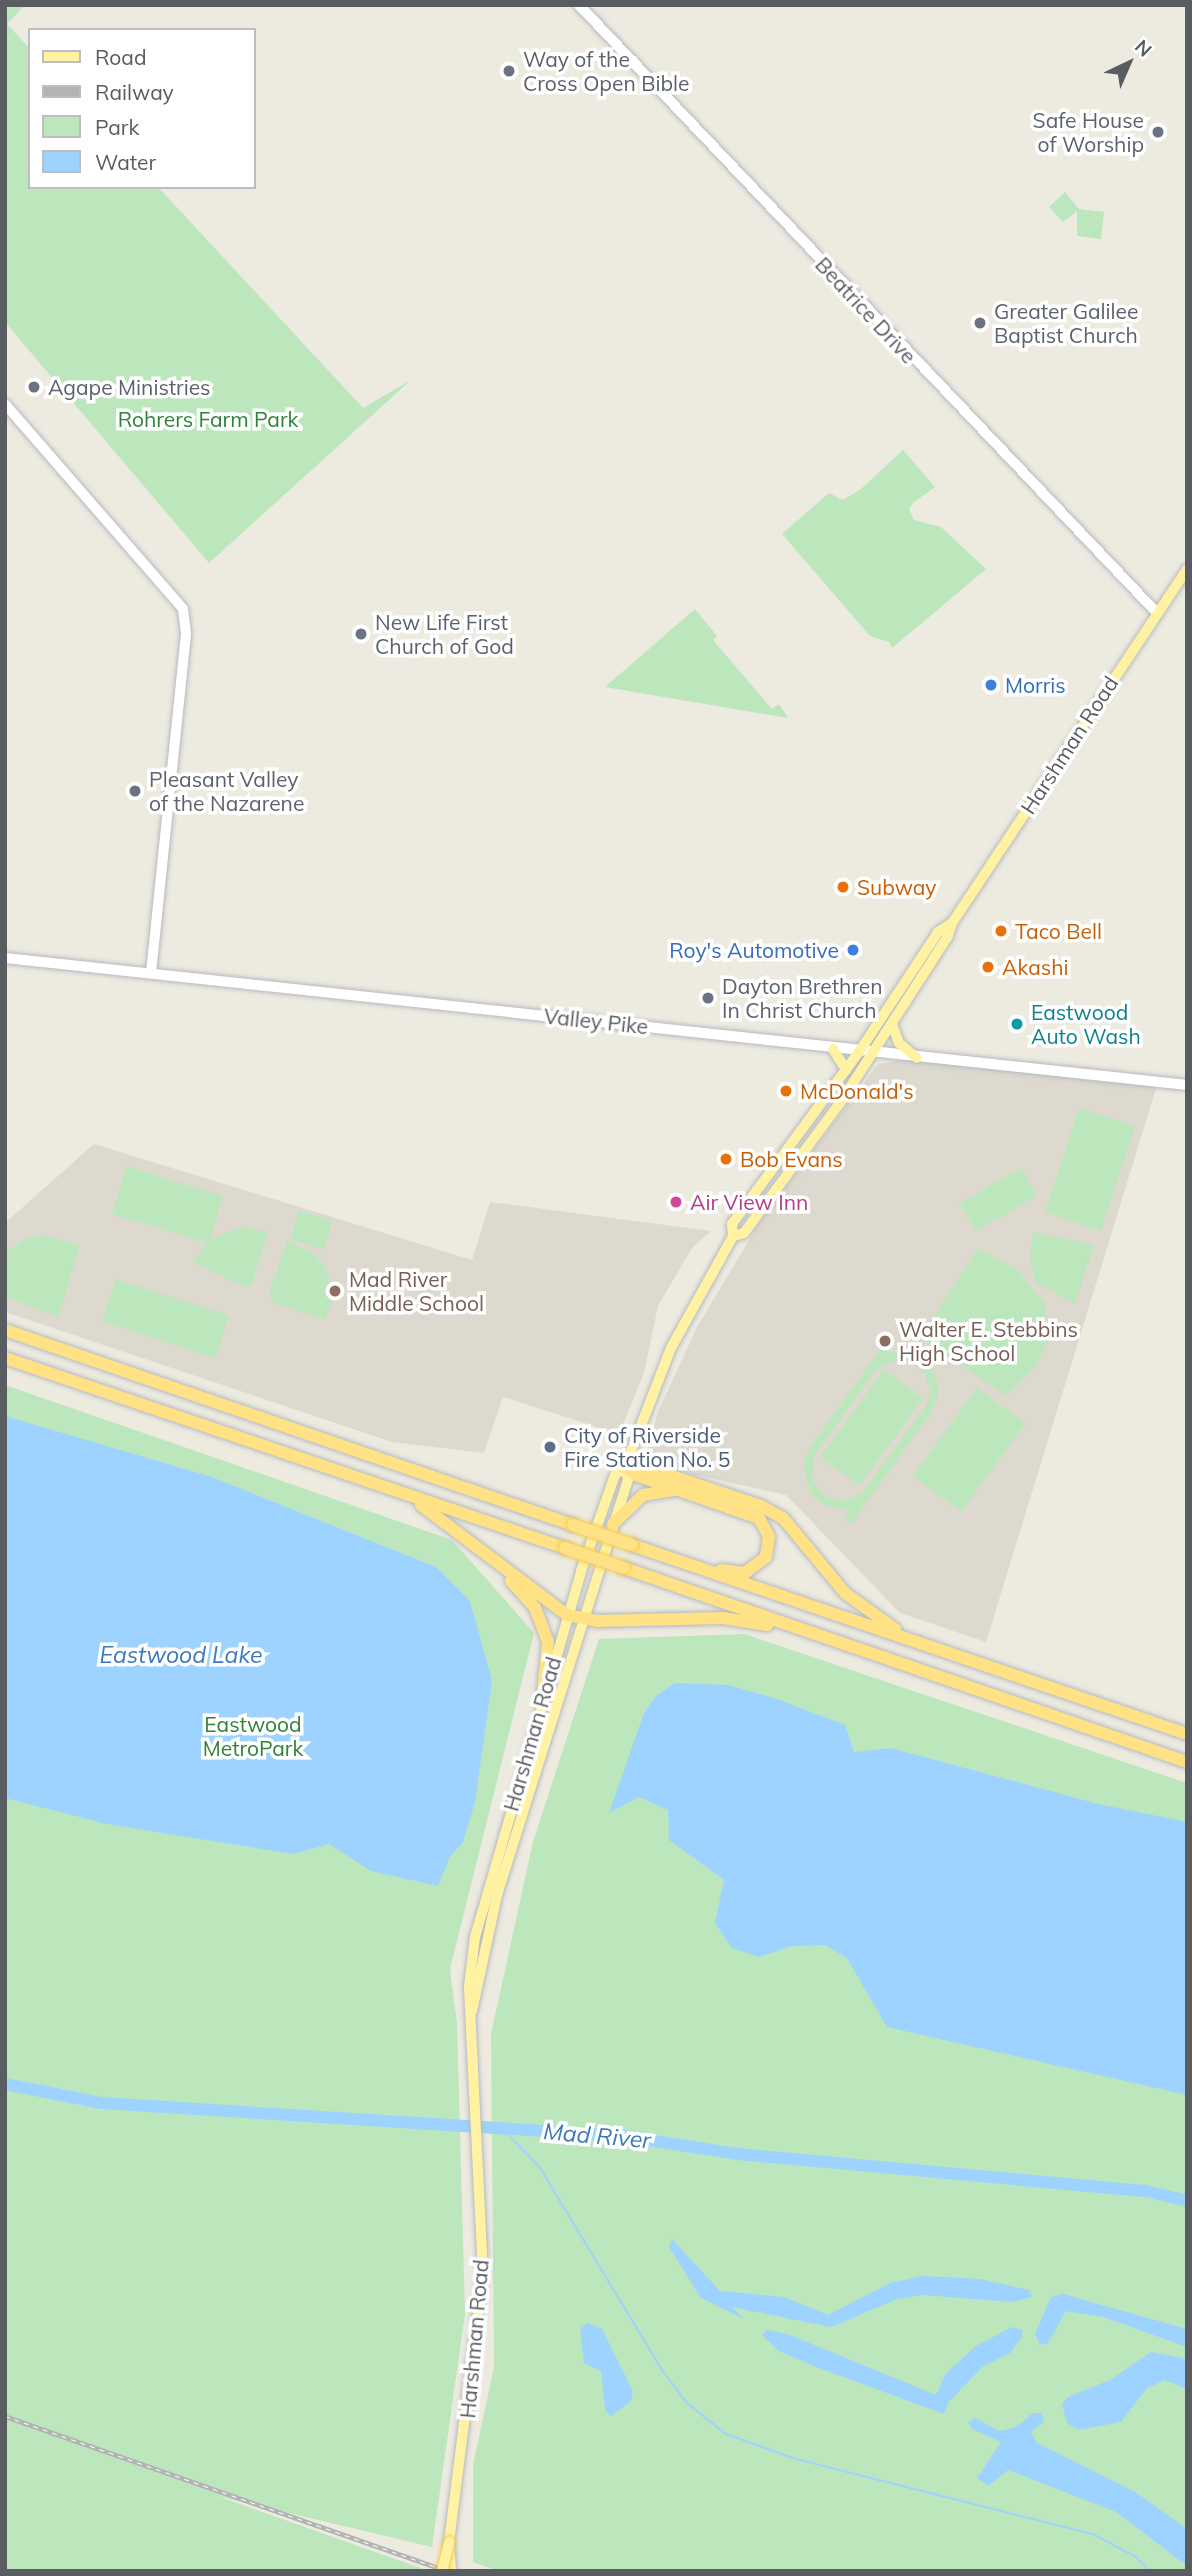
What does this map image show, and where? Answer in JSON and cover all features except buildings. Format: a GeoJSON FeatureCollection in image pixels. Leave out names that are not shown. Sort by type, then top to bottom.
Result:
{"type":"FeatureCollection","features":[{"type":"Feature","properties":{"kind":"highway"},"geometry":{"type":"LineString","coordinates":[[5,1330],[1187,1734]]}},
{"type":"Feature","properties":{"kind":"highway"},"geometry":{"type":"LineString","coordinates":[[5,1358],[1187,1762]]}},
{"type":"Feature","properties":{"kind":"highway"},"geometry":{"type":"LineString","coordinates":[[625,1467],[639,1465],[761,1506],[783,1518],[867,1613],[929,1647]]}},
{"type":"Feature","properties":{"kind":"highway"},"geometry":{"type":"LineString","coordinates":[[625,1467],[636,1475],[691,1492],[759,1518],[769,1536],[769,1547],[758,1567],[745,1573],[669,1559]]}},
{"type":"Feature","properties":{"kind":"highway"},"geometry":{"type":"LineString","coordinates":[[381,1485],[435,1513],[567,1615],[583,1620],[723,1618],[829,1639]]}},
{"type":"Feature","properties":{"kind":"highway"},"geometry":{"type":"LineString","coordinates":[[613,1524],[643,1495],[691,1492]]}},
{"type":"Feature","properties":{"kind":"highway"},"geometry":{"type":"LineString","coordinates":[[479,1548],[523,1593],[544,1627],[549,1657],[542,1702]]}},
{"type":"Feature","properties":{"kind":"main road","name":"Harshman Road"},"geometry":{"type":"LineString","coordinates":[[733,1237],[744,1233],[872,1054],[952,923],[1187,569]]}},
{"type":"Feature","properties":{"kind":"main road","name":"Harshman Road"},"geometry":{"type":"LineString","coordinates":[[442,2571],[453,2518],[483,2274],[469,1986],[475,1937],[567,1615],[615,1475],[625,1467],[671,1348],[733,1237],[732,1224],[859,1052],[938,932],[952,923]]}},
{"type":"Feature","properties":{"kind":"main road"},"geometry":{"type":"LineString","coordinates":[[892,1024],[899,1043],[917,1058]]}},
{"type":"Feature","properties":{"kind":"main road"},"geometry":{"type":"LineString","coordinates":[[833,1049],[846,1070]]}},
{"type":"Feature","properties":{"kind":"main road","name":"Harshman Road"},"geometry":{"type":"LineString","coordinates":[[472,2011],[497,1895],[628,1479],[625,1467]]}},
{"type":"Feature","properties":{"kind":"main road"},"geometry":{"type":"LineString","coordinates":[[453,2518],[459,2550],[457,2571]]}},
{"type":"Feature","properties":{"kind":"main road","name":"Harshman Road"},"geometry":{"type":"LineString","coordinates":[[449,2542],[451,2571]]}},
{"type":"Feature","properties":{"kind":"street","name":"Beatrice Drive"},"geometry":{"type":"LineString","coordinates":[[579,5],[1156,612]]}},
{"type":"Feature","properties":{"kind":"street"},"geometry":{"type":"LineString","coordinates":[[5,404],[183,609],[186,634],[151,973]]}},
{"type":"Feature","properties":{"kind":"street","name":"Valley Pike"},"geometry":{"type":"LineString","coordinates":[[5,958],[872,1054],[1187,1085]]}},
{"type":"Feature","properties":{"kind":"shaded area","name":"Walter E. Stebbins High School"},"geometry":{"type":"Polygon","coordinates":[[[917,1058],[1158,1082],[986,1642],[900,1613],[786,1495],[651,1465],[645,1459],[658,1412],[697,1327],[760,1222],[878,1064],[917,1058]]]}},
{"type":"Feature","properties":{"kind":"shaded area","name":"Mad River Middle School"},"geometry":{"type":"Polygon","coordinates":[[[94,1144],[472,1260],[490,1202],[711,1231],[692,1248],[658,1306],[644,1373],[619,1434],[503,1397],[484,1453],[392,1442],[5,1312],[5,1223],[94,1144]]]}},
{"type":"Feature","properties":{"kind":"green space","name":"Rohrers Farm Park"},"geometry":{"type":"Polygon","coordinates":[[[12,5],[25,5],[7,24],[28,47],[28,189],[160,189],[363,408],[411,380],[209,563],[5,322],[5,11],[12,5]]]}},
{"type":"Feature","properties":{"kind":"green space"},"geometry":{"type":"Polygon","coordinates":[[[1065,192],[1079,209],[1104,212],[1101,239],[1077,236],[1077,211],[1063,222],[1049,207],[1065,192]]]}},
{"type":"Feature","properties":{"kind":"green space"},"geometry":{"type":"Polygon","coordinates":[[[903,450],[935,487],[914,502],[909,509],[914,520],[941,527],[986,569],[892,648],[889,642],[870,636],[782,534],[829,493],[843,500],[861,489],[903,450]]]}},
{"type":"Feature","properties":{"kind":"green space"},"geometry":{"type":"Polygon","coordinates":[[[695,609],[717,636],[713,640],[772,709],[779,704],[788,718],[605,687],[695,609]]]}},
{"type":"Feature","properties":{"kind":"green space"},"geometry":{"type":"Polygon","coordinates":[[[1079,1108],[1135,1126],[1101,1231],[1045,1213],[1079,1108]]]}},
{"type":"Feature","properties":{"kind":"green space"},"geometry":{"type":"Polygon","coordinates":[[[126,1166],[223,1196],[210,1240],[240,1227],[268,1232],[252,1284],[244,1287],[193,1262],[207,1243],[112,1214],[126,1166]]]}},
{"type":"Feature","properties":{"kind":"green space"},"geometry":{"type":"Polygon","coordinates":[[[1021,1168],[1037,1196],[976,1231],[960,1204],[1021,1168]]]}},
{"type":"Feature","properties":{"kind":"green space"},"geometry":{"type":"Polygon","coordinates":[[[299,1211],[333,1221],[324,1249],[291,1240],[299,1211]]]}},
{"type":"Feature","properties":{"kind":"green space"},"geometry":{"type":"Polygon","coordinates":[[[1033,1232],[1094,1245],[1075,1304],[1035,1282],[1030,1256],[1033,1232]]]}},
{"type":"Feature","properties":{"kind":"green space"},"geometry":{"type":"Polygon","coordinates":[[[44,1235],[80,1245],[58,1317],[5,1297],[5,1252],[25,1239],[44,1235]]]}},
{"type":"Feature","properties":{"kind":"green space"},"geometry":{"type":"Polygon","coordinates":[[[287,1241],[314,1254],[326,1268],[333,1299],[325,1319],[274,1303],[269,1294],[287,1241]]]}},
{"type":"Feature","properties":{"kind":"green space"},"geometry":{"type":"Polygon","coordinates":[[[978,1248],[1018,1270],[1045,1304],[1047,1343],[1036,1366],[1007,1396],[927,1342],[925,1330],[978,1248]]]}},
{"type":"Feature","properties":{"kind":"green space"},"geometry":{"type":"Polygon","coordinates":[[[116,1279],[229,1316],[215,1359],[102,1322],[116,1279]]]}},
{"type":"Feature","properties":{"kind":"green space"},"geometry":{"type":"Polygon","coordinates":[[[889,1337],[895,1342],[889,1352],[911,1353],[927,1362],[937,1378],[938,1396],[931,1413],[851,1524],[845,1519],[851,1509],[829,1508],[810,1493],[803,1464],[810,1447],[889,1337]],[[894,1360],[874,1372],[814,1456],[812,1480],[827,1498],[846,1501],[863,1492],[927,1404],[930,1390],[924,1372],[909,1361],[894,1360]]]}},
{"type":"Feature","properties":{"kind":"green space"},"geometry":{"type":"Polygon","coordinates":[[[884,1370],[923,1398],[859,1486],[821,1457],[884,1370]]]}},
{"type":"Feature","properties":{"kind":"green space","name":"Eastwood MetroPark"},"geometry":{"type":"Polygon","coordinates":[[[5,1385],[452,1540],[534,1633],[450,1969],[457,2024],[465,2314],[432,2547],[217,2496],[429,2571],[5,2571],[5,1385]]]}},
{"type":"Feature","properties":{"kind":"green space"},"geometry":{"type":"Polygon","coordinates":[[[977,1388],[1026,1423],[961,1511],[913,1476],[977,1388]]]}},
{"type":"Feature","properties":{"kind":"green space"},"geometry":{"type":"Polygon","coordinates":[[[744,1634],[1187,1783],[1187,2571],[498,2571],[473,2562],[473,2465],[494,2367],[491,2034],[533,1842],[599,1639],[744,1634]]]}},
{"type":"Feature","properties":{"kind":"water","name":"Eastwood Lake"},"geometry":{"type":"Polygon","coordinates":[[[5,1416],[212,1477],[436,1567],[470,1601],[492,1681],[475,1802],[463,1842],[450,1857],[438,1886],[371,1871],[329,1844],[293,1854],[107,1824],[5,1798],[5,1416]]]}},
{"type":"Feature","properties":{"kind":"water"},"geometry":{"type":"Polygon","coordinates":[[[675,1683],[728,1685],[774,1698],[845,1725],[854,1752],[891,1748],[1098,1804],[1187,1822],[1187,2095],[887,2027],[847,1958],[825,1945],[792,1946],[759,1957],[732,1948],[715,1923],[724,1880],[669,1840],[668,1810],[639,1797],[609,1813],[644,1713],[656,1696],[675,1683]]]}},
{"type":"Feature","properties":{"kind":"water"},"geometry":{"type":"Polygon","coordinates":[[[672,2239],[720,2291],[784,2297],[828,2315],[890,2283],[923,2276],[980,2279],[1029,2290],[1032,2297],[1011,2302],[923,2295],[897,2299],[831,2327],[732,2307],[744,2319],[701,2298],[669,2247],[672,2239]]]}},
{"type":"Feature","properties":{"kind":"water"},"geometry":{"type":"Polygon","coordinates":[[[1063,2294],[1187,2329],[1187,2347],[1103,2317],[1066,2311],[1048,2343],[1040,2345],[1035,2334],[1051,2297],[1063,2294]]]}},
{"type":"Feature","properties":{"kind":"water"},"geometry":{"type":"Polygon","coordinates":[[[588,2323],[602,2329],[633,2391],[631,2401],[611,2416],[605,2410],[601,2371],[584,2363],[580,2329],[588,2323]]]}},
{"type":"Feature","properties":{"kind":"water"},"geometry":{"type":"Polygon","coordinates":[[[1012,2327],[1022,2330],[1022,2337],[1010,2353],[982,2367],[948,2403],[944,2414],[779,2351],[762,2335],[767,2330],[790,2335],[936,2395],[946,2373],[976,2346],[1012,2327]]]}},
{"type":"Feature","properties":{"kind":"water"},"geometry":{"type":"Polygon","coordinates":[[[1151,2352],[1187,2359],[1187,2389],[1165,2380],[1147,2388],[1121,2422],[1078,2430],[1067,2423],[1062,2404],[1068,2397],[1110,2380],[1151,2352]]]}},
{"type":"Feature","properties":{"kind":"water"},"geometry":{"type":"Polygon","coordinates":[[[1033,2413],[1042,2413],[1044,2422],[1031,2432],[1037,2443],[1135,2492],[1187,2529],[1187,2566],[1116,2512],[1008,2470],[988,2486],[977,2478],[1001,2442],[972,2429],[968,2422],[975,2418],[999,2431],[1014,2428],[1033,2413]]]}},
{"type":"Feature","properties":{"kind":"waterway","name":"Mad River"},"geometry":{"type":"LineString","coordinates":[[5,2084],[102,2103],[622,2136],[737,2154],[1146,2191],[1187,2201]]}},
{"type":"Feature","properties":{"kind":"waterway"},"geometry":{"type":"LineString","coordinates":[[504,2130],[540,2168],[662,2370],[687,2403],[726,2434],[796,2459],[1093,2534],[1136,2557],[1149,2571]]}},
{"type":"Feature","properties":{"kind":"railway"},"geometry":{"type":"LineString","coordinates":[[5,2416],[448,2571]]}},
{"type":"Feature","properties":{"kind":"place","name":"Way of the Cross Open Bible"},"geometry":{"type":"Point","coordinates":[509,71]}},
{"type":"Feature","properties":{"kind":"place","name":"Safe House of Worship"},"geometry":{"type":"Point","coordinates":[1158,132]}},
{"type":"Feature","properties":{"kind":"place","name":"Greater Galilee Baptist Church"},"geometry":{"type":"Point","coordinates":[980,323]}},
{"type":"Feature","properties":{"kind":"place","name":"Agape Ministries"},"geometry":{"type":"Point","coordinates":[34,387]}},
{"type":"Feature","properties":{"kind":"place","name":"New Life First Church of God"},"geometry":{"type":"Point","coordinates":[361,634]}},
{"type":"Feature","properties":{"kind":"place","name":"Morris"},"geometry":{"type":"Point","coordinates":[991,685]}},
{"type":"Feature","properties":{"kind":"place","name":"Pleasant Valley of the Nazarene"},"geometry":{"type":"Point","coordinates":[135,791]}},
{"type":"Feature","properties":{"kind":"place","name":"Subway"},"geometry":{"type":"Point","coordinates":[843,887]}},
{"type":"Feature","properties":{"kind":"place","name":"Taco Bell"},"geometry":{"type":"Point","coordinates":[1001,931]}},
{"type":"Feature","properties":{"kind":"place","name":"Roy's Automotive"},"geometry":{"type":"Point","coordinates":[853,950]}},
{"type":"Feature","properties":{"kind":"place","name":"Akashi"},"geometry":{"type":"Point","coordinates":[988,967]}},
{"type":"Feature","properties":{"kind":"place","name":"Dayton Brethren In Christ Church"},"geometry":{"type":"Point","coordinates":[708,998]}},
{"type":"Feature","properties":{"kind":"place","name":"Eastwood Auto Wash"},"geometry":{"type":"Point","coordinates":[1017,1024]}},
{"type":"Feature","properties":{"kind":"place","name":"McDonald's"},"geometry":{"type":"Point","coordinates":[786,1091]}},
{"type":"Feature","properties":{"kind":"place","name":"Bob Evans"},"geometry":{"type":"Point","coordinates":[726,1159]}},
{"type":"Feature","properties":{"kind":"place","name":"Air View Inn"},"geometry":{"type":"Point","coordinates":[676,1202]}},
{"type":"Feature","properties":{"kind":"place","name":"Mad River Middle School"},"geometry":{"type":"Point","coordinates":[335,1291]}},
{"type":"Feature","properties":{"kind":"place","name":"Walter E. Stebbins High School"},"geometry":{"type":"Point","coordinates":[885,1341]}},
{"type":"Feature","properties":{"kind":"place","name":"City of Riverside Fire Station No. 5"},"geometry":{"type":"Point","coordinates":[550,1447]}}]}
